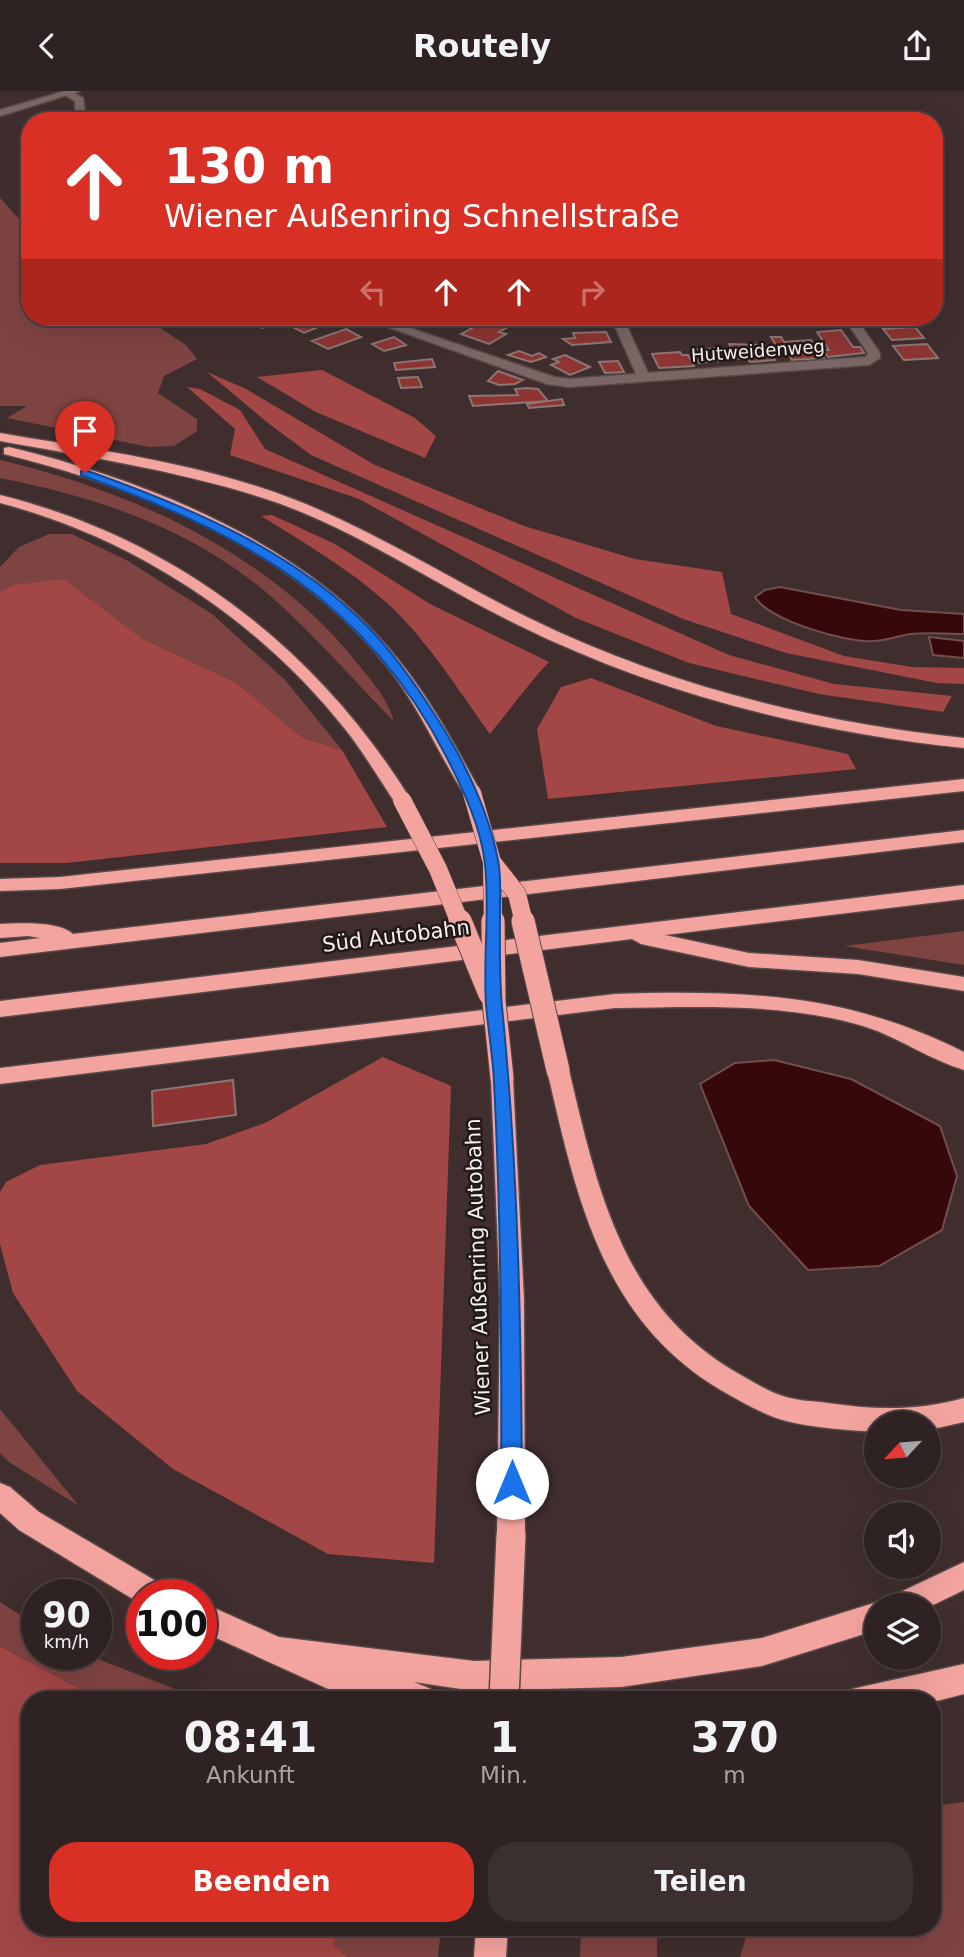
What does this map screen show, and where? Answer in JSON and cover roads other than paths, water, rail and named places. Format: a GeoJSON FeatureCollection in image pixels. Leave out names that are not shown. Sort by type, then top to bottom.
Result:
{"type":"FeatureCollection","features":[{"type":"Feature","properties":{"kind":"highway"},"geometry":{"type":"LineString","coordinates":[[0,437],[203,478],[264,494],[377,542],[550,635],[616,663],[687,688],[854,728],[964,743]]}},
{"type":"Feature","properties":{"kind":"highway"},"geometry":{"type":"LineString","coordinates":[[0,449],[85,473],[152,497],[278,561],[327,597],[365,631],[408,683],[443,737],[472,793],[492,862],[517,894],[584,1179],[611,1253],[635,1297],[670,1339],[717,1377],[784,1408],[860,1420],[939,1419],[964,1411]]}},
{"type":"Feature","properties":{"kind":"highway"},"geometry":{"type":"LineString","coordinates":[[0,499],[57,515],[111,537],[194,585],[240,619],[293,664],[335,706],[375,757],[402,800],[438,869],[494,1002]]}},
{"type":"Feature","properties":{"kind":"highway"},"geometry":{"type":"LineString","coordinates":[[0,885],[74,881],[964,785]]}},
{"type":"Feature","properties":{"kind":"highway","name":"Süd Autobahn"},"geometry":{"type":"LineString","coordinates":[[0,950],[964,836]]}},
{"type":"Feature","properties":{"kind":"highway","name":"Wiener Außenring Autobahn"},"geometry":{"type":"LineString","coordinates":[[492,862],[494,1002],[502,1078],[512,1300],[511,1535],[504,1691]]}},
{"type":"Feature","properties":{"kind":"highway","name":"Süd Autobahn"},"geometry":{"type":"LineString","coordinates":[[0,1009],[964,892]]}},
{"type":"Feature","properties":{"kind":"highway"},"geometry":{"type":"LineString","coordinates":[[0,932],[28,929],[83,940]]}},
{"type":"Feature","properties":{"kind":"highway"},"geometry":{"type":"LineString","coordinates":[[621,934],[749,960],[858,967],[964,985]]}},
{"type":"Feature","properties":{"kind":"highway"},"geometry":{"type":"LineString","coordinates":[[0,1076],[615,1001],[702,998],[782,1004],[861,1018],[923,1041],[964,1062]]}},
{"type":"Feature","properties":{"kind":"highway"},"geometry":{"type":"LineString","coordinates":[[0,1496],[29,1521],[126,1579]]}},
{"type":"Feature","properties":{"kind":"highway"},"geometry":{"type":"LineString","coordinates":[[929,1593],[964,1576]]}},
{"type":"Feature","properties":{"kind":"highway"},"geometry":{"type":"LineString","coordinates":[[282,1650],[474,1676],[621,1672],[762,1652],[864,1620]]}},
{"type":"Feature","properties":{"kind":"highway"},"geometry":{"type":"LineString","coordinates":[[217,1623],[282,1650],[337,1678],[389,1691]]}},
{"type":"Feature","properties":{"kind":"highway"},"geometry":{"type":"LineString","coordinates":[[915,1691],[964,1679]]}},
{"type":"Feature","properties":{"kind":"highway"},"geometry":{"type":"LineString","coordinates":[[490,1957],[491,1936]]}},
{"type":"Feature","properties":{"kind":"street"},"geometry":{"type":"LineString","coordinates":[[0,113],[72,92],[80,100],[81,112]]}},
{"type":"Feature","properties":{"kind":"street","name":"Hutweidenweg"},"geometry":{"type":"LineString","coordinates":[[392,326],[552,381],[569,383],[859,362],[874,358],[874,352],[855,326]]}},
{"type":"Feature","properties":{"kind":"street"},"geometry":{"type":"LineString","coordinates":[[621,326],[643,376]]}}]}
